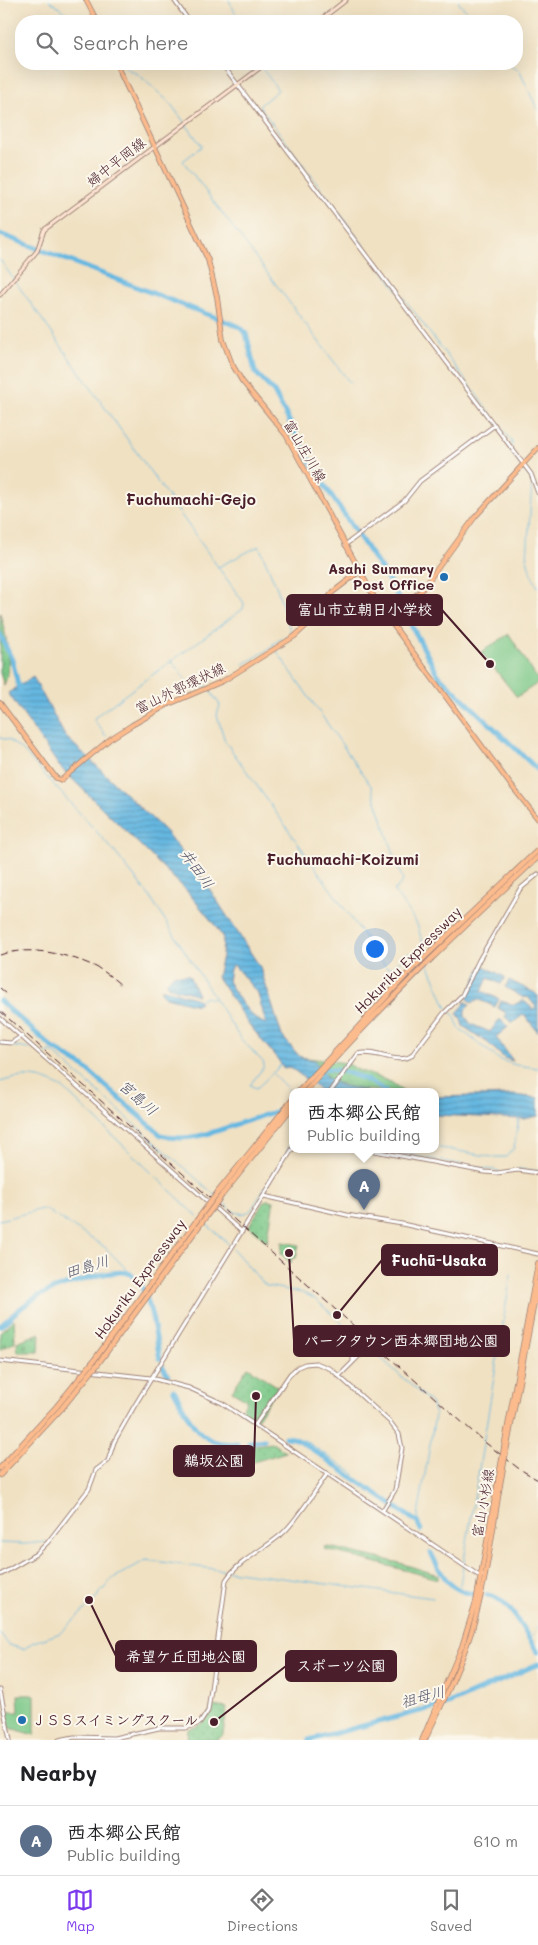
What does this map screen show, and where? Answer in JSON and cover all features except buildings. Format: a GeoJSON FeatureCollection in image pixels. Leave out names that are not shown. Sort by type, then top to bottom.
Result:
{"type":"FeatureCollection","features":[{"type":"Feature","properties":{"kind":"highway","name":"Hokuriku Expressway"},"geometry":{"type":"LineString","coordinates":[[302,1088],[419,966],[538,850]]}},
{"type":"Feature","properties":{"kind":"highway","name":"Hokuriku Expressway"},"geometry":{"type":"LineString","coordinates":[[432,953],[538,856]]}},
{"type":"Feature","properties":{"kind":"highway","name":"Hokuriku Expressway"},"geometry":{"type":"LineString","coordinates":[[308,1088],[350,1038]]}},
{"type":"Feature","properties":{"kind":"highway","name":"Hokuriku Expressway"},"geometry":{"type":"LineString","coordinates":[[0,1476],[36,1438],[95,1364],[276,1118],[289,1103]]}},
{"type":"Feature","properties":{"kind":"highway","name":"Hokuriku Expressway"},"geometry":{"type":"LineString","coordinates":[[220,1194],[289,1111]]}},
{"type":"Feature","properties":{"kind":"highway","name":"Hokuriku Expressway"},"geometry":{"type":"LineString","coordinates":[[0,1468],[60,1407]]}},
{"type":"Feature","properties":{"kind":"main road"},"geometry":{"type":"LineString","coordinates":[[86,0],[94,15]]}},
{"type":"Feature","properties":{"kind":"main road"},"geometry":{"type":"LineString","coordinates":[[327,15],[346,0]]}},
{"type":"Feature","properties":{"kind":"main road","name":"富山庄川線"},"geometry":{"type":"LineString","coordinates":[[119,70],[208,260],[218,297],[223,340],[232,364],[242,381],[286,435],[359,572],[385,614],[510,784],[538,818]]}},
{"type":"Feature","properties":{"kind":"main road","name":"婦中平岡線"},"geometry":{"type":"LineString","coordinates":[[0,295],[37,251],[44,230],[257,70]]}},
{"type":"Feature","properties":{"kind":"main road"},"geometry":{"type":"LineString","coordinates":[[385,614],[421,591],[475,517],[538,448]]}},
{"type":"Feature","properties":{"kind":"main road","name":"富山外郭環状線"},"geometry":{"type":"LineString","coordinates":[[0,704],[56,778],[60,780],[110,739],[148,715],[223,681],[295,636],[307,625],[333,592],[359,572]]}},
{"type":"Feature","properties":{"kind":"main road","name":"富山小杉線"},"geometry":{"type":"LineString","coordinates":[[424,1740],[466,1648],[483,1576],[538,1263]]}},
{"type":"Feature","properties":{"kind":"main road","name":"富山小杉線"},"geometry":{"type":"LineString","coordinates":[[509,1430],[538,1283]]}},
{"type":"Feature","properties":{"kind":"street"},"geometry":{"type":"LineString","coordinates":[[174,0],[185,15]]}},
{"type":"Feature","properties":{"kind":"street"},"geometry":{"type":"LineString","coordinates":[[227,70],[523,464],[534,479],[538,493]]}},
{"type":"Feature","properties":{"kind":"street"},"geometry":{"type":"LineString","coordinates":[[345,546],[406,499],[420,481],[494,425]]}},
{"type":"Feature","properties":{"kind":"street"},"geometry":{"type":"LineString","coordinates":[[332,1088],[354,1057],[362,1053],[407,1058],[444,1013],[463,994],[479,960],[520,888],[538,874]]}},
{"type":"Feature","properties":{"kind":"street"},"geometry":{"type":"LineString","coordinates":[[0,1018],[242,1232]]}},
{"type":"Feature","properties":{"kind":"street"},"geometry":{"type":"LineString","coordinates":[[0,1042],[11,1043],[22,1036]]}},
{"type":"Feature","properties":{"kind":"street"},"geometry":{"type":"LineString","coordinates":[[0,1575],[27,1561],[43,1548],[89,1489],[96,1470],[108,1461],[114,1442],[151,1378],[290,1153]]}},
{"type":"Feature","properties":{"kind":"street"},"geometry":{"type":"LineString","coordinates":[[385,1153],[497,1174],[518,1170],[538,1173]]}},
{"type":"Feature","properties":{"kind":"street"},"geometry":{"type":"LineString","coordinates":[[264,1196],[538,1254]]}},
{"type":"Feature","properties":{"kind":"street"},"geometry":{"type":"LineString","coordinates":[[0,1361],[151,1378],[181,1385],[196,1391],[222,1403],[483,1576]]}},
{"type":"Feature","properties":{"kind":"street"},"geometry":{"type":"LineString","coordinates":[[339,1376],[353,1362]]}},
{"type":"Feature","properties":{"kind":"street"},"geometry":{"type":"LineString","coordinates":[[255,1425],[290,1374],[298,1367],[316,1363],[331,1369],[390,1422],[399,1434],[402,1448],[395,1490],[391,1500],[383,1510]]}},
{"type":"Feature","properties":{"kind":"street"},"geometry":{"type":"LineString","coordinates":[[59,1740],[74,1737],[114,1738],[158,1728],[194,1726],[204,1719],[208,1711],[226,1580],[232,1570],[267,1547],[287,1529],[327,1474]]}},
{"type":"Feature","properties":{"kind":"street"},"geometry":{"type":"LineString","coordinates":[[0,1690],[10,1740]]}},
{"type":"Feature","properties":{"kind":"green space"},"geometry":{"type":"Polygon","coordinates":[[[0,613],[8,658],[7,676],[4,685],[0,673],[0,613]]]}},
{"type":"Feature","properties":{"kind":"green space"},"geometry":{"type":"Polygon","coordinates":[[[509,634],[538,680],[538,683],[517,697],[481,652],[509,634]]]}},
{"type":"Feature","properties":{"kind":"green space"},"geometry":{"type":"Polygon","coordinates":[[[300,1057],[347,1063],[358,1070],[391,1082],[399,1088],[352,1088],[324,1076],[300,1057]]]}},
{"type":"Feature","properties":{"kind":"green space"},"geometry":{"type":"Polygon","coordinates":[[[264,1201],[274,1201],[267,1242],[249,1226],[264,1201]]]}},
{"type":"Feature","properties":{"kind":"green space"},"geometry":{"type":"Polygon","coordinates":[[[282,1242],[299,1245],[296,1258],[292,1258],[291,1263],[281,1254],[282,1242]]]}},
{"type":"Feature","properties":{"kind":"green space"},"geometry":{"type":"Polygon","coordinates":[[[14,1319],[15,1342],[0,1350],[0,1332],[14,1319]]]}},
{"type":"Feature","properties":{"kind":"green space"},"geometry":{"type":"Polygon","coordinates":[[[40,1333],[39,1352],[18,1352],[17,1342],[40,1333]]]}},
{"type":"Feature","properties":{"kind":"green space"},"geometry":{"type":"Polygon","coordinates":[[[248,1367],[278,1387],[256,1421],[241,1411],[247,1400],[232,1391],[248,1367]]]}},
{"type":"Feature","properties":{"kind":"green space"},"geometry":{"type":"Polygon","coordinates":[[[272,1443],[286,1452],[250,1463],[246,1446],[272,1443]]]}},
{"type":"Feature","properties":{"kind":"green space"},"geometry":{"type":"Polygon","coordinates":[[[325,1546],[400,1563],[438,1575],[438,1579],[324,1549],[325,1546]]]}},
{"type":"Feature","properties":{"kind":"green space","name":"ＪＳＳスイミングスクール"},"geometry":{"type":"Polygon","coordinates":[[[18,1695],[35,1695],[35,1735],[10,1728],[7,1712],[19,1712],[18,1695]]]}},
{"type":"Feature","properties":{"kind":"green space"},"geometry":{"type":"Polygon","coordinates":[[[212,1706],[227,1708],[223,1735],[217,1740],[187,1740],[188,1729],[204,1721],[209,1715],[212,1706]]]}},
{"type":"Feature","properties":{"kind":"water"},"geometry":{"type":"Polygon","coordinates":[[[33,677],[65,736],[165,831],[205,882],[260,967],[282,1036],[300,1057],[314,1060],[327,1078],[340,1085],[353,1088],[317,1088],[290,1067],[283,1068],[247,1022],[217,977],[222,956],[223,938],[214,924],[186,890],[59,766],[8,693],[33,677]],[[233,964],[228,981],[239,1000],[249,1012],[266,1024],[258,994],[233,964]]]}},
{"type":"Feature","properties":{"kind":"water"},"geometry":{"type":"Polygon","coordinates":[[[482,965],[505,977],[501,984],[488,978],[482,991],[499,999],[495,1007],[478,999],[472,1003],[467,998],[482,965]]]}},
{"type":"Feature","properties":{"kind":"water"},"geometry":{"type":"Polygon","coordinates":[[[173,974],[189,975],[198,995],[167,986],[167,982],[173,974]]]}},
{"type":"Feature","properties":{"kind":"water"},"geometry":{"type":"Polygon","coordinates":[[[509,980],[538,996],[538,1032],[524,1014],[513,1023],[505,1017],[506,1013],[498,1008],[501,1001],[514,1005],[524,1001],[533,1009],[536,1007],[528,997],[524,998],[505,987],[509,980]]]}},
{"type":"Feature","properties":{"kind":"water"},"geometry":{"type":"Polygon","coordinates":[[[161,988],[195,998],[200,1002],[197,1005],[166,997],[161,992],[161,988]]]}},
{"type":"Feature","properties":{"kind":"water"},"geometry":{"type":"Polygon","coordinates":[[[465,1001],[470,1005],[465,1010],[465,1016],[471,1024],[490,1032],[500,1019],[508,1027],[496,1037],[513,1061],[504,1058],[488,1043],[463,1026],[457,1013],[465,1001]]]}},
{"type":"Feature","properties":{"kind":"water"},"geometry":{"type":"Polygon","coordinates":[[[513,1095],[538,1098],[538,1116],[524,1119],[439,1115],[439,1097],[513,1095]]]}},
{"type":"Feature","properties":{"kind":"waterway"},"geometry":{"type":"LineString","coordinates":[[49,0],[71,15]]}},
{"type":"Feature","properties":{"kind":"waterway"},"geometry":{"type":"LineString","coordinates":[[229,0],[236,15]]}},
{"type":"Feature","properties":{"kind":"waterway"},"geometry":{"type":"LineString","coordinates":[[458,0],[460,5],[472,15]]}},
{"type":"Feature","properties":{"kind":"waterway"},"geometry":{"type":"LineString","coordinates":[[130,70],[139,75],[170,103],[202,146],[183,161],[350,383]]}},
{"type":"Feature","properties":{"kind":"waterway"},"geometry":{"type":"LineString","coordinates":[[263,70],[278,90],[259,106],[512,442],[512,446]]}},
{"type":"Feature","properties":{"kind":"waterway"},"geometry":{"type":"LineString","coordinates":[[519,70],[538,110]]}},
{"type":"Feature","properties":{"kind":"waterway"},"geometry":{"type":"LineString","coordinates":[[0,234],[240,327],[246,334],[255,372],[274,392],[317,474],[393,587],[438,675],[538,770]]}},
{"type":"Feature","properties":{"kind":"waterway"},"geometry":{"type":"LineString","coordinates":[[0,260],[218,567]]}},
{"type":"Feature","properties":{"kind":"waterway"},"geometry":{"type":"LineString","coordinates":[[512,450],[511,452],[532,481],[527,559],[531,574],[538,587]]}},
{"type":"Feature","properties":{"kind":"waterway"},"geometry":{"type":"LineString","coordinates":[[106,736],[94,720],[96,716],[243,609],[244,603],[218,567],[259,546],[277,588],[291,633],[273,644],[371,786],[403,881],[394,891],[417,924],[426,954]]}},
{"type":"Feature","properties":{"kind":"waterway","name":"井田川"},"geometry":{"type":"LineString","coordinates":[[0,634],[12,660],[20,692]]}},
{"type":"Feature","properties":{"kind":"waterway"},"geometry":{"type":"LineString","coordinates":[[244,664],[271,648],[273,644]]}},
{"type":"Feature","properties":{"kind":"waterway"},"geometry":{"type":"LineString","coordinates":[[172,661],[192,689],[194,690],[206,685],[220,705],[217,715],[225,741],[386,967],[392,968],[408,953],[419,959]]}},
{"type":"Feature","properties":{"kind":"waterway"},"geometry":{"type":"LineString","coordinates":[[0,738],[9,740],[24,752],[113,850],[151,898],[240,1038],[264,1063],[263,1068],[250,1085],[258,1087],[281,1065]]}},
{"type":"Feature","properties":{"kind":"waterway"},"geometry":{"type":"LineString","coordinates":[[428,963],[447,1008]]}},
{"type":"Feature","properties":{"kind":"waterway"},"geometry":{"type":"LineString","coordinates":[[198,1000],[205,997],[214,999]]}},
{"type":"Feature","properties":{"kind":"waterway","name":"宮島川"},"geometry":{"type":"LineString","coordinates":[[0,1001],[53,1048],[83,1066],[161,1135],[181,1138],[199,1136],[283,1109]]}},
{"type":"Feature","properties":{"kind":"waterway"},"geometry":{"type":"LineString","coordinates":[[450,1011],[455,1017],[459,1028],[500,1060],[516,1065],[538,1068]]}},
{"type":"Feature","properties":{"kind":"waterway"},"geometry":{"type":"LineString","coordinates":[[0,1044],[34,1050]]}},
{"type":"Feature","properties":{"kind":"waterway"},"geometry":{"type":"LineString","coordinates":[[41,1054],[51,1052],[56,1055],[233,1211],[238,1213],[251,1210],[289,1147]]}},
{"type":"Feature","properties":{"kind":"waterway","name":"井田川"},"geometry":{"type":"LineString","coordinates":[[323,1069],[331,1069],[356,1076],[380,1088]]}},
{"type":"Feature","properties":{"kind":"waterway"},"geometry":{"type":"LineString","coordinates":[[273,1074],[289,1090]]}},
{"type":"Feature","properties":{"kind":"waterway"},"geometry":{"type":"LineString","coordinates":[[0,1082],[32,1077],[47,1080],[63,1088],[197,1216]]}},
{"type":"Feature","properties":{"kind":"waterway"},"geometry":{"type":"LineString","coordinates":[[439,1148],[492,1157],[506,1157],[514,1148],[519,1118]]}},
{"type":"Feature","properties":{"kind":"waterway"},"geometry":{"type":"LineString","coordinates":[[397,1153],[499,1171]]}},
{"type":"Feature","properties":{"kind":"waterway"},"geometry":{"type":"LineString","coordinates":[[518,1169],[538,1171]]}},
{"type":"Feature","properties":{"kind":"waterway"},"geometry":{"type":"LineString","coordinates":[[0,1220],[42,1209],[48,1211],[106,1248],[130,1273]]}},
{"type":"Feature","properties":{"kind":"waterway"},"geometry":{"type":"LineString","coordinates":[[204,1222],[231,1246]]}},
{"type":"Feature","properties":{"kind":"waterway"},"geometry":{"type":"LineString","coordinates":[[233,1249],[267,1286],[303,1293],[315,1299],[431,1403],[435,1415],[417,1522]]}},
{"type":"Feature","properties":{"kind":"waterway","name":"田島川"},"geometry":{"type":"LineString","coordinates":[[0,1326],[26,1304],[50,1291],[87,1278],[123,1272],[130,1274],[137,1280],[143,1290],[151,1313],[160,1359]]}},
{"type":"Feature","properties":{"kind":"waterway"},"geometry":{"type":"LineString","coordinates":[[460,1585],[511,1274]]}},
{"type":"Feature","properties":{"kind":"waterway","name":"田島川"},"geometry":{"type":"LineString","coordinates":[[163,1367],[168,1375]]}},
{"type":"Feature","properties":{"kind":"waterway","name":"田島川"},"geometry":{"type":"LineString","coordinates":[[174,1390],[191,1421],[204,1436],[213,1441],[237,1443]]}},
{"type":"Feature","properties":{"kind":"waterway","name":"田島川"},"geometry":{"type":"LineString","coordinates":[[285,1437],[300,1441],[417,1522],[421,1530]]}},
{"type":"Feature","properties":{"kind":"waterway","name":"田島川"},"geometry":{"type":"LineString","coordinates":[[249,1442],[264,1440]]}},
{"type":"Feature","properties":{"kind":"waterway","name":"田島川"},"geometry":{"type":"LineString","coordinates":[[300,1441],[304,1440],[355,1474],[354,1479]]}},
{"type":"Feature","properties":{"kind":"waterway"},"geometry":{"type":"LineString","coordinates":[[0,1543],[24,1544],[46,1542]]}},
{"type":"Feature","properties":{"kind":"waterway","name":"田島川"},"geometry":{"type":"LineString","coordinates":[[431,1553],[438,1568],[452,1585],[465,1592],[474,1594]]}},
{"type":"Feature","properties":{"kind":"waterway"},"geometry":{"type":"LineString","coordinates":[[0,1634],[9,1645],[24,1649],[32,1643],[60,1633],[90,1605],[112,1579],[146,1560],[433,1598]]}},
{"type":"Feature","properties":{"kind":"waterway","name":"田島川"},"geometry":{"type":"LineString","coordinates":[[487,1595],[495,1597],[509,1609],[538,1652]]}},
{"type":"Feature","properties":{"kind":"waterway"},"geometry":{"type":"LineString","coordinates":[[529,1639],[538,1627]]}},
{"type":"Feature","properties":{"kind":"waterway","name":"祖母川"},"geometry":{"type":"LineString","coordinates":[[309,1740],[451,1703],[538,1664]]}},
{"type":"Feature","properties":{"kind":"railway"},"geometry":{"type":"LineString","coordinates":[[0,955],[11,952],[36,951],[74,958],[107,973],[122,986]]}},
{"type":"Feature","properties":{"kind":"railway"},"geometry":{"type":"LineString","coordinates":[[0,988],[7,994]]}},
{"type":"Feature","properties":{"kind":"railway"},"geometry":{"type":"LineString","coordinates":[[0,1011],[482,1440],[518,1468],[538,1480]]}},
{"type":"Feature","properties":{"kind":"place","name":"Asahi Summary Post Office"},"geometry":{"type":"Point","coordinates":[444,577]}},
{"type":"Feature","properties":{"kind":"place","name":"富山市立朝日小学校"},"geometry":{"type":"Point","coordinates":[490,664]}},
{"type":"Feature","properties":{"kind":"place","name":"西本郷公民館"},"geometry":{"type":"Point","coordinates":[364,1210]}},
{"type":"Feature","properties":{"kind":"place","name":"パークタウン西本郷団地公園"},"geometry":{"type":"Point","coordinates":[289,1253]}},
{"type":"Feature","properties":{"kind":"place","name":"Fuchū-Usaka"},"geometry":{"type":"Point","coordinates":[337,1315]}},
{"type":"Feature","properties":{"kind":"place","name":"鵜坂公園"},"geometry":{"type":"Point","coordinates":[256,1396]}},
{"type":"Feature","properties":{"kind":"place","name":"希望ケ丘団地公園"},"geometry":{"type":"Point","coordinates":[89,1600]}},
{"type":"Feature","properties":{"kind":"place","name":"ＪＳＳスイミングスクール"},"geometry":{"type":"Point","coordinates":[22,1720]}},
{"type":"Feature","properties":{"kind":"place","name":"スポーツ公園"},"geometry":{"type":"Point","coordinates":[214,1722]}},
{"type":"Feature","properties":{"kind":"district","name":"Fuchumachi-Gejo"},"geometry":{"type":"Point","coordinates":[191,500]}},
{"type":"Feature","properties":{"kind":"district","name":"Fuchumachi-Koizumi"},"geometry":{"type":"Point","coordinates":[343,860]}}]}
